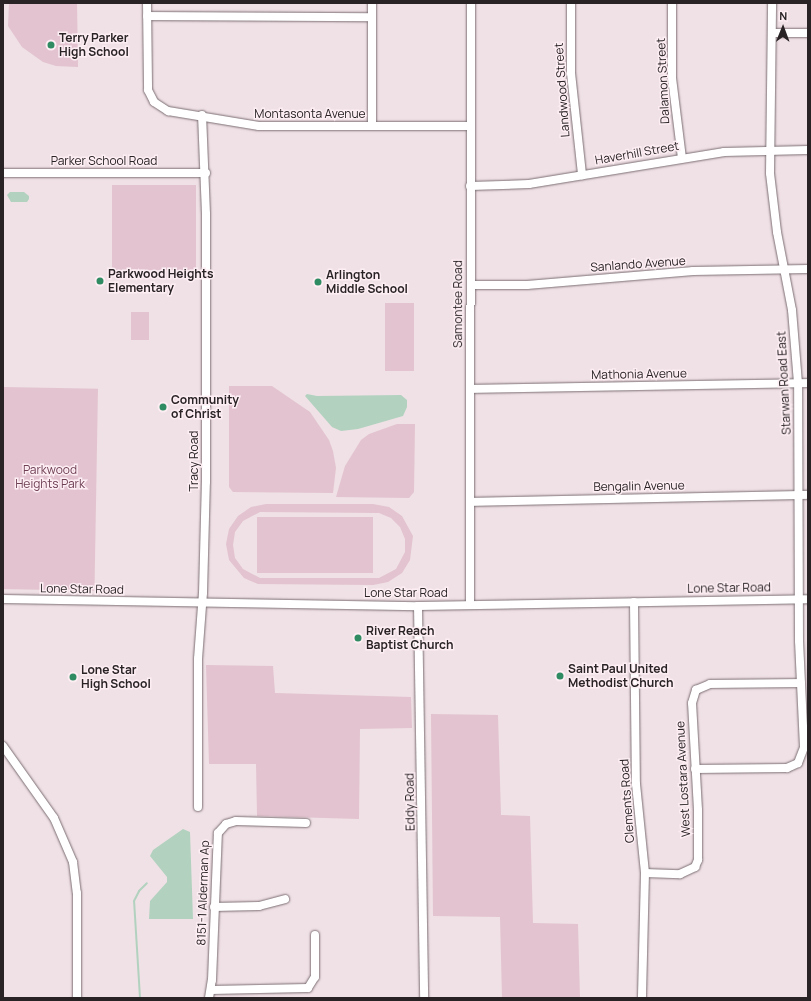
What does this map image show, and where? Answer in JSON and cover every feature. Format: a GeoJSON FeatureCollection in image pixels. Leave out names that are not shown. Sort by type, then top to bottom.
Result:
{"type":"FeatureCollection","features":[{"type":"Feature","properties":{"kind":"street"},"geometry":{"type":"LineString","coordinates":[[147,3],[147,16],[372,17]]}},
{"type":"Feature","properties":{"kind":"street"},"geometry":{"type":"LineString","coordinates":[[372,3],[372,126]]}},
{"type":"Feature","properties":{"kind":"street","name":"Samontee Road"},"geometry":{"type":"LineString","coordinates":[[470,605],[471,3]]}},
{"type":"Feature","properties":{"kind":"street","name":"Landwood Street"},"geometry":{"type":"LineString","coordinates":[[571,3],[570,73],[582,175]]}},
{"type":"Feature","properties":{"kind":"street","name":"Dalamon Street"},"geometry":{"type":"LineString","coordinates":[[672,3],[672,78],[682,158]]}},
{"type":"Feature","properties":{"kind":"street","name":"Starwan Road East"},"geometry":{"type":"LineString","coordinates":[[695,769],[787,768],[798,763],[804,747],[799,599],[804,495],[798,383],[792,310],[772,201],[772,3]]}},
{"type":"Feature","properties":{"kind":"street","name":"Montasonta Avenue"},"geometry":{"type":"LineString","coordinates":[[147,16],[147,83],[154,102],[168,111],[202,115],[252,126],[471,126]]}},
{"type":"Feature","properties":{"kind":"street"},"geometry":{"type":"LineString","coordinates":[[772,34],[808,33]]}},
{"type":"Feature","properties":{"kind":"street","name":"Tracy Road"},"geometry":{"type":"LineString","coordinates":[[198,807],[198,659],[203,602],[206,482],[206,173],[202,115]]}},
{"type":"Feature","properties":{"kind":"street","name":"Haverhill Street"},"geometry":{"type":"LineString","coordinates":[[470,186],[529,184],[724,152],[808,150]]}},
{"type":"Feature","properties":{"kind":"street","name":"Parker School Road"},"geometry":{"type":"LineString","coordinates":[[3,173],[206,173]]}},
{"type":"Feature","properties":{"kind":"street","name":"Sanlando Avenue"},"geometry":{"type":"LineString","coordinates":[[471,285],[527,285],[649,274],[808,269]]}},
{"type":"Feature","properties":{"kind":"street","name":"Mathonia Avenue"},"geometry":{"type":"LineString","coordinates":[[470,389],[808,383]]}},
{"type":"Feature","properties":{"kind":"street","name":"Bengalin Avenue"},"geometry":{"type":"LineString","coordinates":[[470,502],[804,495]]}},
{"type":"Feature","properties":{"kind":"street","name":"Lone Star Road"},"geometry":{"type":"LineString","coordinates":[[3,599],[418,606],[808,599]]}},
{"type":"Feature","properties":{"kind":"street","name":"Clements Road"},"geometry":{"type":"LineString","coordinates":[[634,602],[636,784],[645,873],[642,998]]}},
{"type":"Feature","properties":{"kind":"street","name":"Eddy Road"},"geometry":{"type":"LineString","coordinates":[[418,606],[424,998]]}},
{"type":"Feature","properties":{"kind":"street","name":"West Lostara Avenue"},"geometry":{"type":"LineString","coordinates":[[645,873],[680,874],[695,867],[699,852],[692,703],[696,690],[710,684],[801,683]]}},
{"type":"Feature","properties":{"kind":"street"},"geometry":{"type":"LineString","coordinates":[[3,746],[54,818],[73,862],[77,893],[77,998]]}},
{"type":"Feature","properties":{"kind":"street","name":"8151-1 Alderman Ap"},"geometry":{"type":"LineString","coordinates":[[210,994],[217,840],[222,827],[236,821],[306,822]]}},
{"type":"Feature","properties":{"kind":"street"},"geometry":{"type":"LineString","coordinates":[[214,907],[259,906],[285,899]]}},
{"type":"Feature","properties":{"kind":"street"},"geometry":{"type":"LineString","coordinates":[[210,994],[308,988],[315,977],[315,935]]}},
{"type":"Feature","properties":{"kind":"green space"},"geometry":{"type":"Polygon","coordinates":[[[9,3],[77,3],[78,67],[56,66],[43,62],[22,47],[8,26],[9,3]]]}},
{"type":"Feature","properties":{"kind":"green space"},"geometry":{"type":"Polygon","coordinates":[[[112,185],[196,185],[196,270],[112,270],[112,185]]]}},
{"type":"Feature","properties":{"kind":"green space"},"geometry":{"type":"Polygon","coordinates":[[[385,303],[414,303],[414,371],[385,371],[385,303]]]}},
{"type":"Feature","properties":{"kind":"green space"},"geometry":{"type":"Polygon","coordinates":[[[131,312],[149,312],[149,340],[131,340],[131,312]]]}},
{"type":"Feature","properties":{"kind":"green space"},"geometry":{"type":"Polygon","coordinates":[[[229,386],[272,386],[310,412],[329,440],[333,451],[336,468],[333,493],[233,492],[229,487],[229,386]]]}},
{"type":"Feature","properties":{"kind":"green space","name":"Parkwood Heights Park"},"geometry":{"type":"Polygon","coordinates":[[[3,387],[98,389],[94,591],[3,589],[3,387]]]}},
{"type":"Feature","properties":{"kind":"green space"},"geometry":{"type":"Polygon","coordinates":[[[397,424],[415,424],[414,492],[409,498],[336,497],[345,466],[361,440],[369,434],[397,424]]]}},
{"type":"Feature","properties":{"kind":"green space"},"geometry":{"type":"Polygon","coordinates":[[[266,504],[373,504],[389,507],[402,516],[413,536],[410,560],[402,573],[388,582],[373,585],[258,584],[244,578],[229,560],[226,544],[229,529],[238,516],[251,507],[266,504]],[[260,512],[243,521],[235,532],[233,545],[235,558],[243,569],[260,578],[379,578],[396,569],[405,552],[405,539],[400,527],[391,518],[379,513],[260,512]]]}},
{"type":"Feature","properties":{"kind":"green space"},"geometry":{"type":"Polygon","coordinates":[[[257,517],[373,517],[373,573],[257,573],[257,517]]]}},
{"type":"Feature","properties":{"kind":"green space"},"geometry":{"type":"Polygon","coordinates":[[[206,665],[273,666],[275,693],[411,697],[412,728],[360,729],[359,819],[257,816],[256,764],[209,764],[206,665]]]}},
{"type":"Feature","properties":{"kind":"green space"},"geometry":{"type":"Polygon","coordinates":[[[431,714],[498,715],[501,815],[530,816],[533,923],[578,924],[580,998],[502,998],[500,917],[433,916],[431,714]]]}},
{"type":"Feature","properties":{"kind":"shaded area"},"geometry":{"type":"Polygon","coordinates":[[[10,192],[24,192],[29,196],[29,199],[27,202],[11,202],[7,195],[10,192]]]}},
{"type":"Feature","properties":{"kind":"shaded area"},"geometry":{"type":"Polygon","coordinates":[[[307,394],[317,396],[401,395],[407,400],[407,407],[403,416],[358,429],[341,431],[332,427],[305,396],[307,394]]]}},
{"type":"Feature","properties":{"kind":"shaded area"},"geometry":{"type":"Polygon","coordinates":[[[183,829],[190,832],[193,919],[149,919],[150,901],[167,882],[167,877],[150,856],[153,850],[183,829]]]}},
{"type":"Feature","properties":{"kind":"waterway"},"geometry":{"type":"LineString","coordinates":[[140,998],[134,901],[139,891],[147,883]]}},
{"type":"Feature","properties":{"kind":"place","name":"Terry Parker High School"},"geometry":{"type":"Point","coordinates":[51,45]}},
{"type":"Feature","properties":{"kind":"place","name":"Parkwood Heights Elementary"},"geometry":{"type":"Point","coordinates":[100,281]}},
{"type":"Feature","properties":{"kind":"place","name":"Arlington Middle School"},"geometry":{"type":"Point","coordinates":[318,282]}},
{"type":"Feature","properties":{"kind":"place","name":"Community of Christ"},"geometry":{"type":"Point","coordinates":[163,407]}},
{"type":"Feature","properties":{"kind":"place","name":"River Reach Baptist Church"},"geometry":{"type":"Point","coordinates":[358,638]}},
{"type":"Feature","properties":{"kind":"place","name":"Saint Paul United Methodist Church"},"geometry":{"type":"Point","coordinates":[560,676]}},
{"type":"Feature","properties":{"kind":"place","name":"Lone Star High School"},"geometry":{"type":"Point","coordinates":[73,677]}}]}
